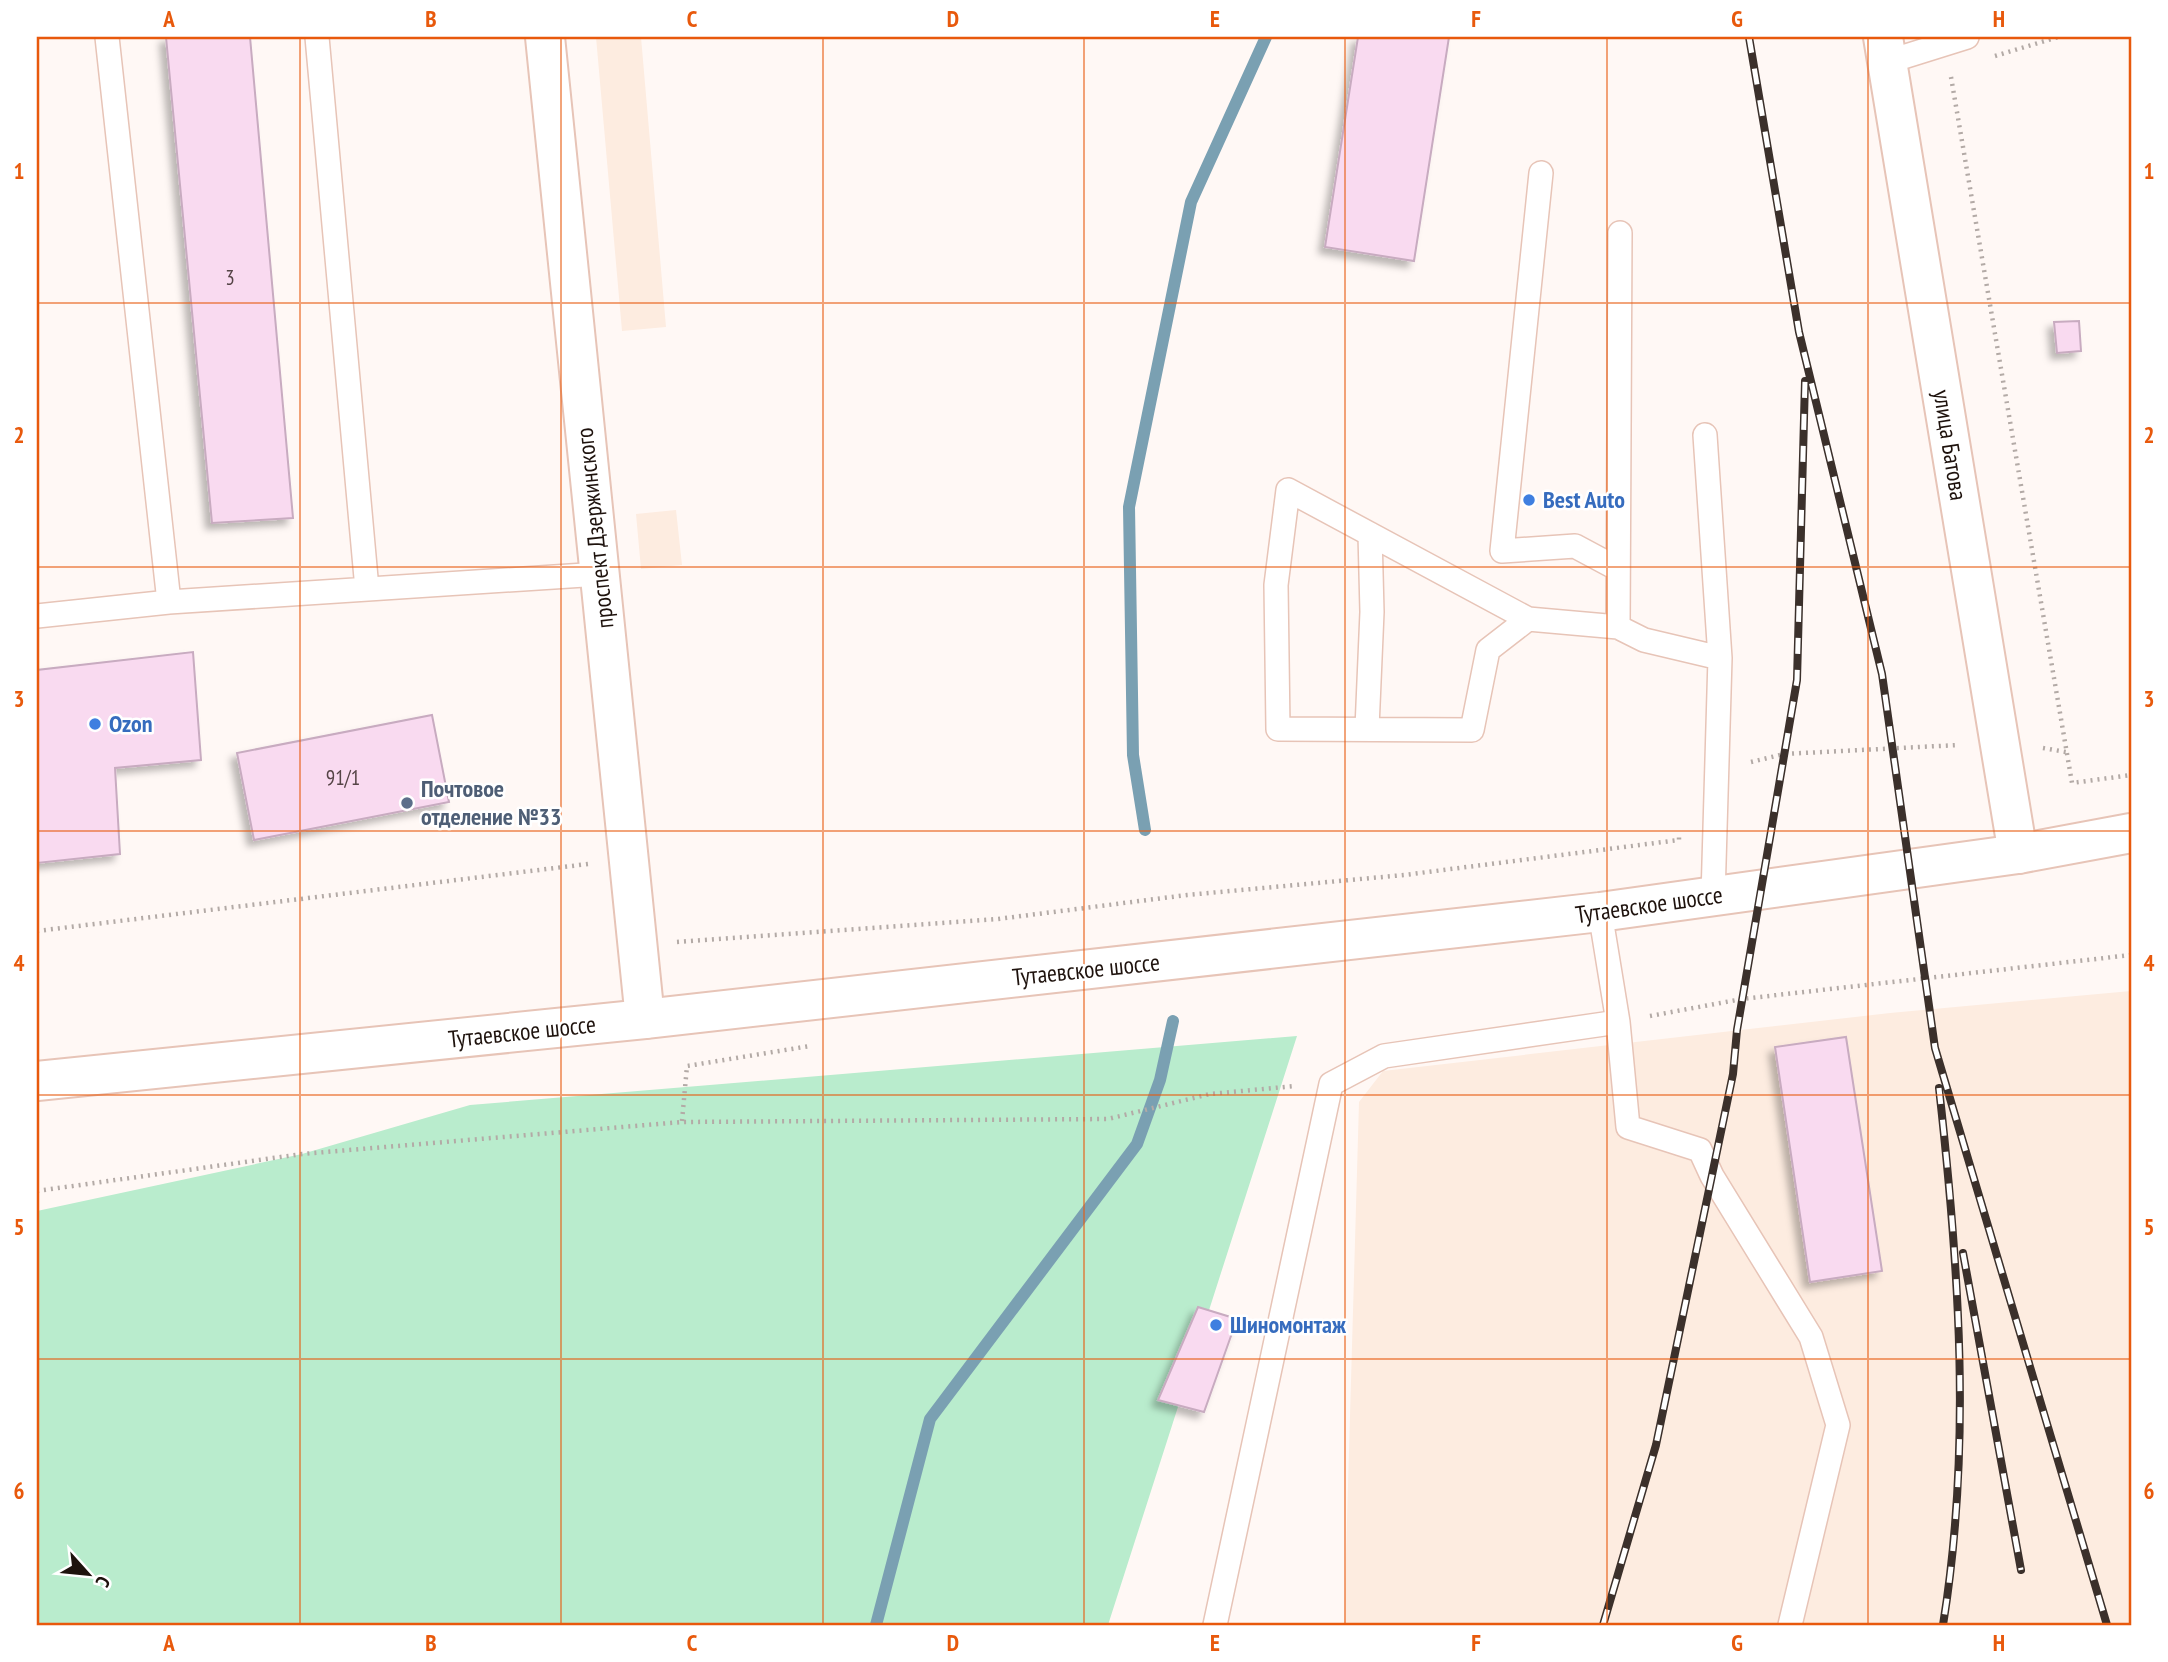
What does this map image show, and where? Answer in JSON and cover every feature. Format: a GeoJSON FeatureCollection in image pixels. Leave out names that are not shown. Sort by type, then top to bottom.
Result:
{"type":"FeatureCollection","features":[{"type":"Feature","properties":{"kind":"main road","name":"проспект Дзержинского"},"geometry":{"type":"LineString","coordinates":[[545,37],[645,1019]]}},
{"type":"Feature","properties":{"kind":"main road","name":"улица Батова"},"geometry":{"type":"LineString","coordinates":[[1885,49],[2018,854]]}},
{"type":"Feature","properties":{"kind":"main road","name":"Тутаевское шоссе"},"geometry":{"type":"LineString","coordinates":[[37,1081],[645,1019],[1600,912],[2018,854],[2131,832]]}},
{"type":"Feature","properties":{"kind":"lane"},"geometry":{"type":"LineString","coordinates":[[107,37],[169,602]]}},
{"type":"Feature","properties":{"kind":"lane"},"geometry":{"type":"LineString","coordinates":[[317,37],[367,589]]}},
{"type":"Feature","properties":{"kind":"lane"},"geometry":{"type":"LineString","coordinates":[[1885,49],[1957,40]]}},
{"type":"Feature","properties":{"kind":"lane"},"geometry":{"type":"LineString","coordinates":[[1541,173],[1502,551],[1575,546],[1618,569]]}},
{"type":"Feature","properties":{"kind":"lane"},"geometry":{"type":"LineString","coordinates":[[1618,628],[1620,233]]}},
{"type":"Feature","properties":{"kind":"lane"},"geometry":{"type":"LineString","coordinates":[[1705,435],[1720,658],[1713,897]]}},
{"type":"Feature","properties":{"kind":"lane"},"geometry":{"type":"LineString","coordinates":[[1528,619],[1488,650],[1472,730],[1278,729],[1276,585],[1288,490],[1528,619],[1618,628],[1644,640],[1720,658]]}},
{"type":"Feature","properties":{"kind":"lane"},"geometry":{"type":"LineString","coordinates":[[1367,728],[1372,612],[1370,534]]}},
{"type":"Feature","properties":{"kind":"lane"},"geometry":{"type":"LineString","coordinates":[[37,616],[169,602],[600,574]]}},
{"type":"Feature","properties":{"kind":"lane"},"geometry":{"type":"LineString","coordinates":[[1600,912],[1618,1022],[1628,1127],[1700,1150],[1712,1176],[1811,1337],[1838,1425],[1790,1625]]}},
{"type":"Feature","properties":{"kind":"lane"},"geometry":{"type":"LineString","coordinates":[[1216,1625],[1331,1084],[1384,1056],[1618,1022]]}},
{"type":"Feature","properties":{"kind":"path"},"geometry":{"type":"LineString","coordinates":[[1957,40],[2071,783],[2131,775]]}},
{"type":"Feature","properties":{"kind":"path"},"geometry":{"type":"LineString","coordinates":[[1715,770],[1784,754],[1999,742],[2066,752]]}},
{"type":"Feature","properties":{"kind":"path"},"geometry":{"type":"LineString","coordinates":[[673,931],[675,943],[998,919],[1187,895],[1404,875],[1679,840],[1679,829]]}},
{"type":"Feature","properties":{"kind":"path"},"geometry":{"type":"LineString","coordinates":[[37,931],[629,859]]}},
{"type":"Feature","properties":{"kind":"path"},"geometry":{"type":"LineString","coordinates":[[1618,1022],[1742,999],[2131,955]]}},
{"type":"Feature","properties":{"kind":"path"},"geometry":{"type":"LineString","coordinates":[[37,1191],[302,1154],[682,1122],[1108,1119],[1210,1094],[1242,1089],[1331,1084]]}},
{"type":"Feature","properties":{"kind":"shaded area"},"geometry":{"type":"Polygon","coordinates":[[[596,37],[641,37],[666,327],[622,331],[596,37]]]}},
{"type":"Feature","properties":{"kind":"shaded area"},"geometry":{"type":"Polygon","coordinates":[[[676,510],[682,565],[641,569],[636,514],[676,510]]]}},
{"type":"Feature","properties":{"kind":"shaded area"},"geometry":{"type":"Polygon","coordinates":[[[2131,991],[2131,1625],[1344,1625],[1359,1102],[1383,1071],[1890,1013],[2131,991]]]}},
{"type":"Feature","properties":{"kind":"green space"},"geometry":{"type":"Polygon","coordinates":[[[1297,1036],[1108,1625],[37,1625],[37,1211],[302,1154],[470,1105],[1297,1036]]]}},
{"type":"Feature","properties":{"kind":"building"},"geometry":{"type":"Polygon","coordinates":[[[166,37],[250,37],[293,518],[212,523],[166,37]]]}},
{"type":"Feature","properties":{"kind":"building"},"geometry":{"type":"Polygon","coordinates":[[[1358,37],[1449,37],[1414,261],[1325,247],[1358,37]]]}},
{"type":"Feature","properties":{"kind":"building"},"geometry":{"type":"Polygon","coordinates":[[[2079,321],[2081,351],[2057,353],[2054,322],[2079,321]]]}},
{"type":"Feature","properties":{"kind":"building"},"geometry":{"type":"Polygon","coordinates":[[[193,652],[201,760],[115,768],[120,854],[37,863],[37,670],[193,652]]]}},
{"type":"Feature","properties":{"kind":"building"},"geometry":{"type":"Polygon","coordinates":[[[432,715],[449,802],[254,840],[237,753],[432,715]]]}},
{"type":"Feature","properties":{"kind":"building"},"geometry":{"type":"Polygon","coordinates":[[[1846,1037],[1882,1271],[1810,1282],[1775,1047],[1846,1037]]]}},
{"type":"Feature","properties":{"kind":"building"},"geometry":{"type":"Polygon","coordinates":[[[1198,1307],[1237,1319],[1204,1412],[1158,1400],[1198,1307]]]}},
{"type":"Feature","properties":{"kind":"waterway"},"geometry":{"type":"LineString","coordinates":[[1145,830],[1133,755],[1129,507],[1191,202],[1266,37]]}},
{"type":"Feature","properties":{"kind":"waterway"},"geometry":{"type":"LineString","coordinates":[[876,1625],[930,1419],[1137,1144],[1160,1080],[1173,1021]]}},
{"type":"Feature","properties":{"kind":"railway"},"geometry":{"type":"LineString","coordinates":[[1749,37],[1799,332],[1882,674],[1935,1048],[2107,1625]]}},
{"type":"Feature","properties":{"kind":"railway"},"geometry":{"type":"LineString","coordinates":[[1603,1625],[1656,1445],[1733,1074],[1737,1030],[1797,680],[1805,381]]}},
{"type":"Feature","properties":{"kind":"railway"},"geometry":{"type":"LineString","coordinates":[[1939,1088],[1957,1289],[1960,1424],[1952,1558],[1943,1625]]}},
{"type":"Feature","properties":{"kind":"railway"},"geometry":{"type":"LineString","coordinates":[[1963,1253],[2021,1570]]}},
{"type":"Feature","properties":{"kind":"place","name":"Best Auto"},"geometry":{"type":"Point","coordinates":[1529,500]}},
{"type":"Feature","properties":{"kind":"place","name":"Ozon"},"geometry":{"type":"Point","coordinates":[95,724]}},
{"type":"Feature","properties":{"kind":"place","name":"Почтовое отделение №33"},"geometry":{"type":"Point","coordinates":[407,803]}},
{"type":"Feature","properties":{"kind":"place","name":"Шиномонтаж"},"geometry":{"type":"Point","coordinates":[1216,1325]}}]}
